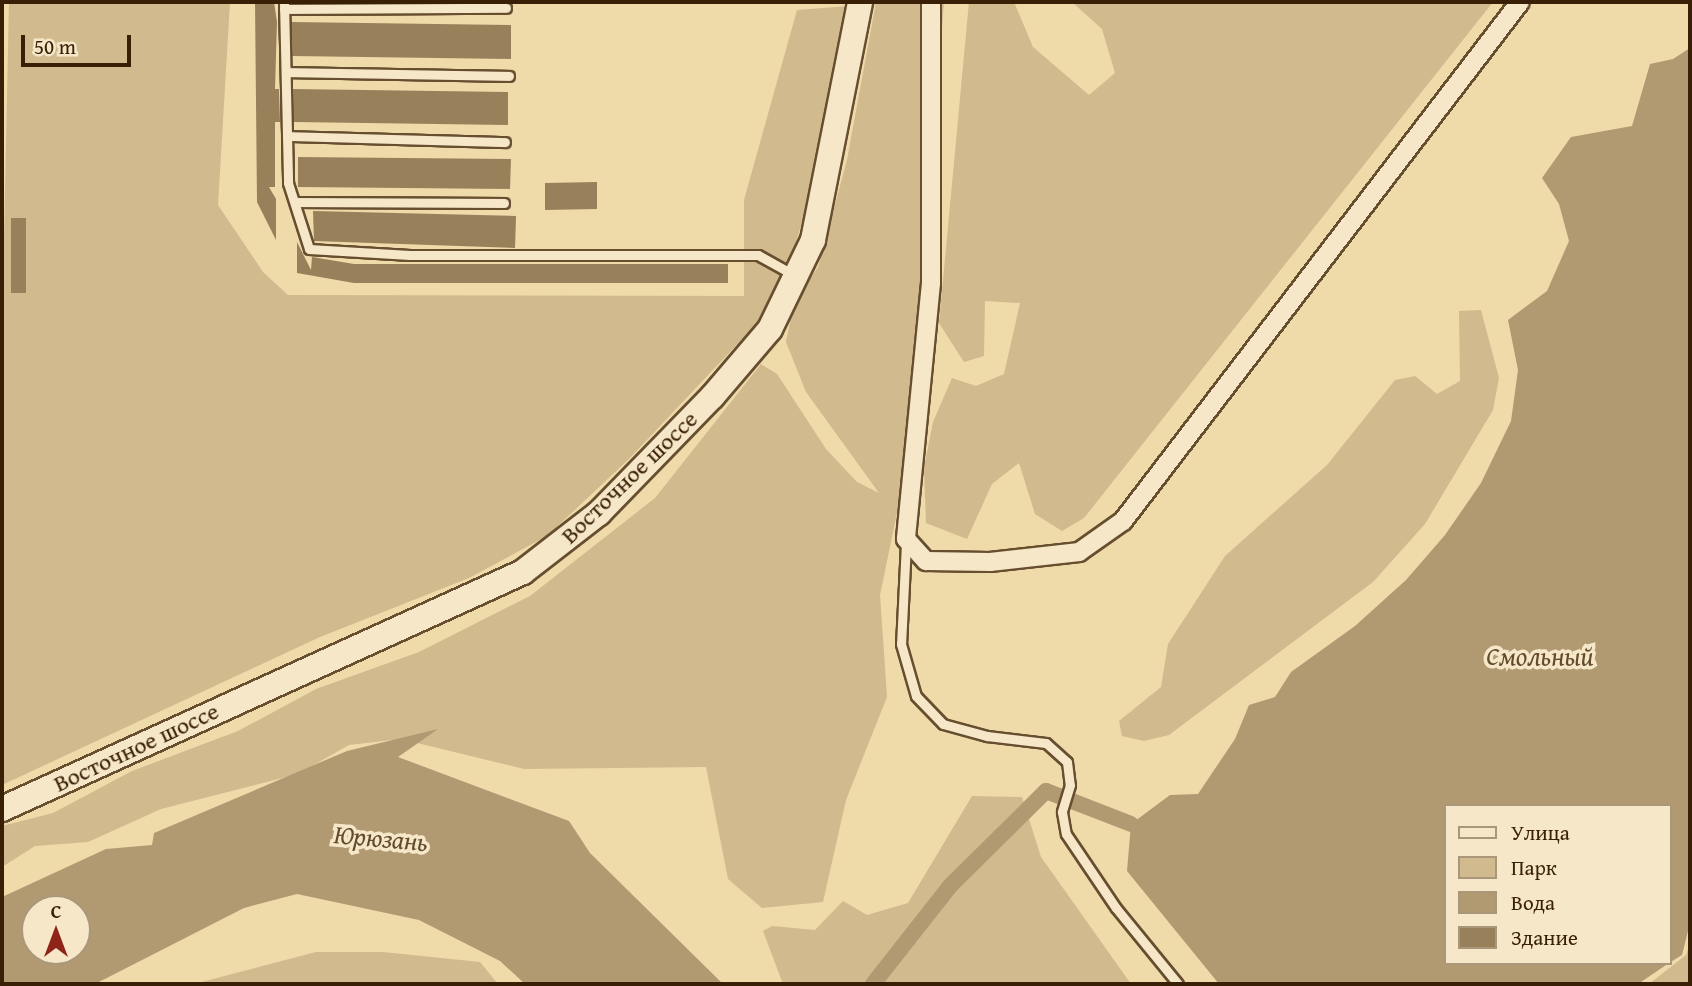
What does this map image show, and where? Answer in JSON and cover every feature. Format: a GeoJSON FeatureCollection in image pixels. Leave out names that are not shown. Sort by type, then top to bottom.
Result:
{"type":"FeatureCollection","features":[{"type":"Feature","properties":{"kind":"main road","name":"Восточное шоссе"},"geometry":{"type":"LineString","coordinates":[[2,809],[523,572],[599,513],[712,397],[770,329],[813,240],[860,2]]}},
{"type":"Feature","properties":{"kind":"street"},"geometry":{"type":"LineString","coordinates":[[931,2],[931,283],[906,539],[926,561],[1026,561],[1079,552],[1123,521],[1409,141],[1520,2]]}},
{"type":"Feature","properties":{"kind":"lane"},"geometry":{"type":"LineString","coordinates":[[506,8],[284,5],[288,183],[309,249],[341,254],[758,255],[794,275]]}},
{"type":"Feature","properties":{"kind":"lane"},"geometry":{"type":"LineString","coordinates":[[286,72],[509,76]]}},
{"type":"Feature","properties":{"kind":"lane"},"geometry":{"type":"LineString","coordinates":[[287,136],[505,142]]}},
{"type":"Feature","properties":{"kind":"lane"},"geometry":{"type":"LineString","coordinates":[[295,202],[504,204]]}},
{"type":"Feature","properties":{"kind":"lane"},"geometry":{"type":"LineString","coordinates":[[906,539],[901,644],[916,696],[943,724],[987,736],[1046,743],[1067,762],[1070,785],[1062,812],[1066,834],[1116,908],[1178,984]]}},
{"type":"Feature","properties":{"kind":"green space"},"geometry":{"type":"Polygon","coordinates":[[[9,2],[230,2],[218,205],[263,272],[288,295],[744,296],[744,200],[797,10],[849,6],[817,175],[792,254],[760,320],[629,459],[547,536],[469,578],[320,637],[2,785],[2,334],[9,2]]]}},
{"type":"Feature","properties":{"kind":"green space"},"geometry":{"type":"Polygon","coordinates":[[[876,2],[944,2],[904,479],[880,595],[887,697],[846,800],[823,902],[762,908],[728,879],[706,767],[524,769],[401,739],[349,745],[298,774],[161,809],[88,842],[35,846],[2,867],[2,826],[53,813],[132,771],[238,731],[316,689],[419,652],[530,596],[655,498],[761,364],[777,374],[826,449],[857,482],[879,493],[806,392],[786,342],[794,302],[818,267],[847,160],[876,2]]]}},
{"type":"Feature","properties":{"kind":"green space"},"geometry":{"type":"Polygon","coordinates":[[[969,2],[1014,2],[1033,47],[1089,95],[1115,73],[1102,29],[1072,2],[1493,2],[1084,518],[1062,531],[1035,514],[1019,463],[992,484],[967,539],[926,523],[924,468],[933,422],[952,378],[976,386],[1004,374],[1020,303],[985,301],[984,356],[964,362],[939,323],[969,2]]]}},
{"type":"Feature","properties":{"kind":"green space"},"geometry":{"type":"Polygon","coordinates":[[[1481,310],[1499,378],[1493,410],[1425,524],[1373,582],[1169,735],[1144,741],[1122,736],[1119,721],[1161,687],[1168,644],[1225,556],[1327,465],[1395,380],[1415,376],[1437,394],[1460,381],[1459,311],[1481,310]]]}},
{"type":"Feature","properties":{"kind":"green space"},"geometry":{"type":"Polygon","coordinates":[[[972,796],[1022,797],[1041,857],[1131,984],[783,984],[763,931],[772,926],[815,930],[843,901],[867,915],[908,903],[972,796]]]}},
{"type":"Feature","properties":{"kind":"green space"},"geometry":{"type":"Polygon","coordinates":[[[1690,944],[1690,984],[1649,984],[1686,955],[1690,944]]]}},
{"type":"Feature","properties":{"kind":"green space"},"geometry":{"type":"Polygon","coordinates":[[[316,952],[383,952],[480,962],[498,984],[194,984],[316,952]]]}},
{"type":"Feature","properties":{"kind":"water","name":"Смольный"},"geometry":{"type":"Polygon","coordinates":[[[1690,48],[1690,923],[1682,955],[1671,962],[1671,804],[1444,804],[1444,965],[1667,965],[1638,984],[1219,984],[1127,871],[1131,824],[1170,795],[1198,794],[1235,739],[1249,705],[1275,697],[1291,672],[1355,626],[1406,580],[1445,535],[1481,483],[1511,421],[1518,370],[1508,320],[1547,291],[1569,241],[1559,204],[1542,178],[1571,137],[1632,126],[1650,64],[1673,59],[1690,48]]]}},
{"type":"Feature","properties":{"kind":"water","name":"Юрюзань"},"geometry":{"type":"Polygon","coordinates":[[[438,729],[398,757],[569,821],[590,853],[723,984],[525,984],[500,961],[419,920],[297,894],[244,908],[95,984],[2,984],[2,897],[106,849],[152,845],[154,833],[347,751],[438,729]]]}},
{"type":"Feature","properties":{"kind":"building"},"geometry":{"type":"Polygon","coordinates":[[[255,2],[274,2],[277,22],[275,89],[279,89],[280,122],[275,122],[275,187],[269,187],[276,199],[276,240],[257,202],[255,2]]]}},
{"type":"Feature","properties":{"kind":"building"},"geometry":{"type":"Polygon","coordinates":[[[291,22],[511,25],[511,59],[292,56],[291,22]]]}},
{"type":"Feature","properties":{"kind":"building"},"geometry":{"type":"Polygon","coordinates":[[[293,89],[508,92],[508,125],[294,122],[293,89]]]}},
{"type":"Feature","properties":{"kind":"building"},"geometry":{"type":"Polygon","coordinates":[[[298,157],[511,159],[510,189],[298,187],[298,157]]]}},
{"type":"Feature","properties":{"kind":"building"},"geometry":{"type":"Polygon","coordinates":[[[597,182],[597,209],[545,210],[545,183],[597,182]]]}},
{"type":"Feature","properties":{"kind":"building"},"geometry":{"type":"Polygon","coordinates":[[[313,211],[516,216],[515,248],[314,241],[313,211]]]}},
{"type":"Feature","properties":{"kind":"building"},"geometry":{"type":"Polygon","coordinates":[[[11,218],[26,218],[26,293],[11,293],[11,218]]]}},
{"type":"Feature","properties":{"kind":"building"},"geometry":{"type":"Polygon","coordinates":[[[297,242],[311,270],[312,257],[354,264],[728,264],[728,283],[354,283],[297,273],[297,242]]]}},
{"type":"Feature","properties":{"kind":"waterway"},"geometry":{"type":"LineString","coordinates":[[873,984],[950,886],[1046,791],[1131,824]]}}]}
